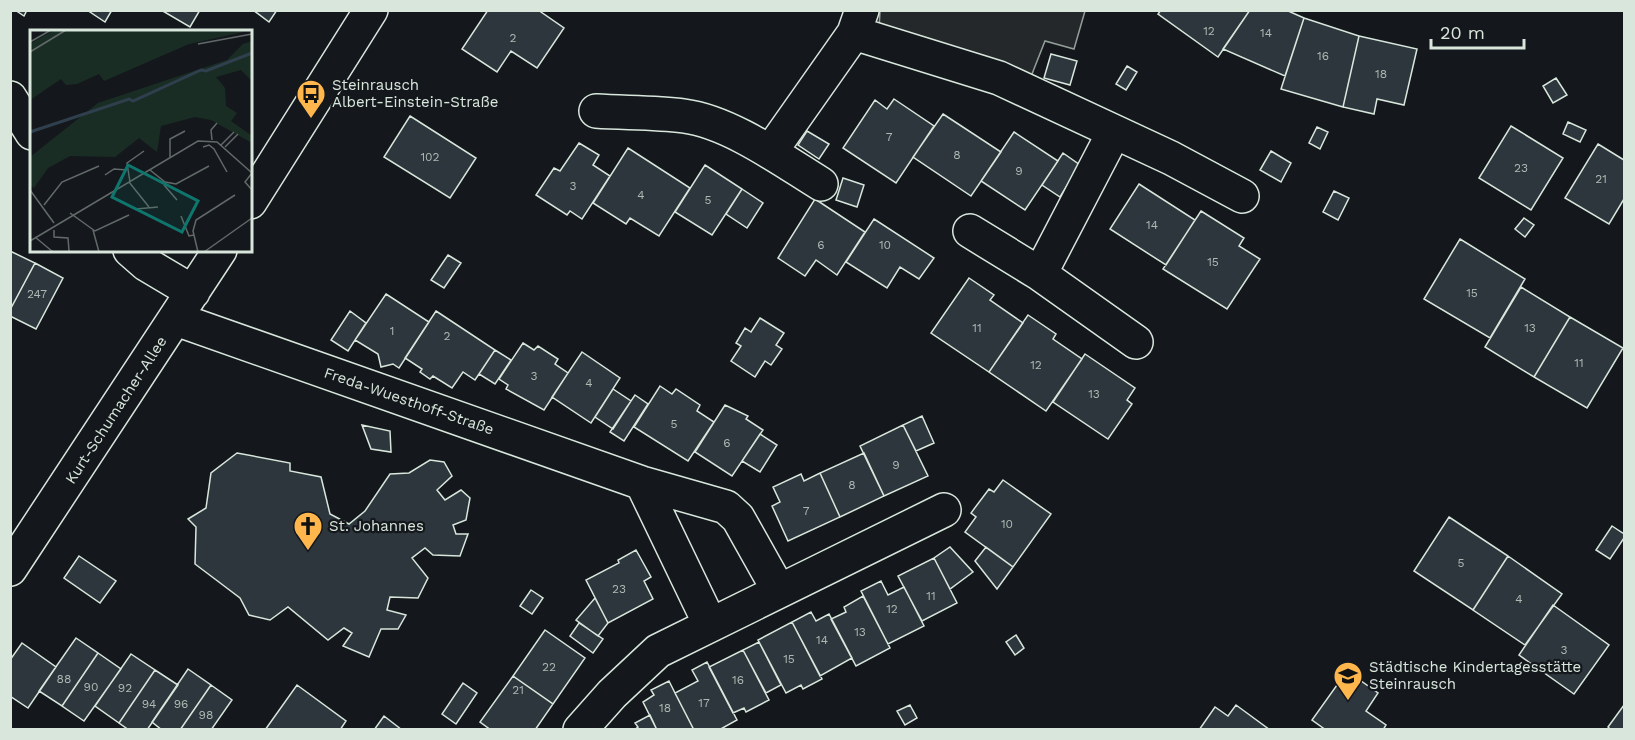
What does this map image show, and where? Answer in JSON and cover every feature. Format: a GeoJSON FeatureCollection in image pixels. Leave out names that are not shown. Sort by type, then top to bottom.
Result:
{"type":"FeatureCollection","features":[{"type":"Feature","properties":{"kind":"street"},"geometry":{"type":"LineString","coordinates":[[252,199],[371,10]]}},
{"type":"Feature","properties":{"kind":"street"},"geometry":{"type":"LineString","coordinates":[[771,151],[858,22],[999,78],[1171,158],[1242,196]]}},
{"type":"Feature","properties":{"kind":"street"},"geometry":{"type":"LineString","coordinates":[[596,111],[686,116],[771,151],[821,184]]}},
{"type":"Feature","properties":{"kind":"street"},"geometry":{"type":"LineString","coordinates":[[1040,274],[1114,132]]}},
{"type":"Feature","properties":{"kind":"street"},"geometry":{"type":"LineString","coordinates":[[970,231],[1040,274],[1136,342]]}},
{"type":"Feature","properties":{"kind":"street"},"geometry":{"type":"LineString","coordinates":[[132,252],[146,264],[193,291]]}},
{"type":"Feature","properties":{"kind":"street","name":"Kurt-Schumacher-Allee"},"geometry":{"type":"LineString","coordinates":[[10,569],[219,252]]}},
{"type":"Feature","properties":{"kind":"street","name":"Freda-Wuesthoff-Straße"},"geometry":{"type":"LineString","coordinates":[[176,319],[642,483],[726,507],[738,518],[779,591]]}},
{"type":"Feature","properties":{"kind":"street"},"geometry":{"type":"LineString","coordinates":[[642,483],[710,624]]}},
{"type":"Feature","properties":{"kind":"street"},"geometry":{"type":"LineString","coordinates":[[580,729],[612,694],[658,651],[944,510]]}},
{"type":"Feature","properties":{"kind":"shaded area"},"geometry":{"type":"Polygon","coordinates":[[[880,11],[1085,11],[1074,49],[1045,41],[1030,79],[879,30],[880,11]]]}},
{"type":"Feature","properties":{"kind":"building"},"geometry":{"type":"Polygon","coordinates":[[[15,10],[27,10],[24,16],[15,10]]]}},
{"type":"Feature","properties":{"kind":"building"},"geometry":{"type":"Polygon","coordinates":[[[87,10],[112,10],[105,22],[87,10]]]}},
{"type":"Feature","properties":{"kind":"building"},"geometry":{"type":"Polygon","coordinates":[[[161,10],[200,10],[190,27],[161,10]]]}},
{"type":"Feature","properties":{"kind":"building"},"geometry":{"type":"Polygon","coordinates":[[[253,10],[277,10],[269,22],[253,10]]]}},
{"type":"Feature","properties":{"kind":"building"},"geometry":{"type":"Polygon","coordinates":[[[488,10],[538,10],[564,28],[537,68],[511,51],[497,72],[462,49],[488,10]]]}},
{"type":"Feature","properties":{"kind":"building"},"geometry":{"type":"Polygon","coordinates":[[[1161,10],[1250,10],[1218,57],[1158,14],[1161,10]]]}},
{"type":"Feature","properties":{"kind":"building"},"geometry":{"type":"Polygon","coordinates":[[[1250,10],[1286,10],[1304,18],[1285,76],[1223,49],[1250,10]]]}},
{"type":"Feature","properties":{"kind":"building"},"geometry":{"type":"Polygon","coordinates":[[[1304,18],[1359,36],[1343,107],[1281,89],[1304,18]]]}},
{"type":"Feature","properties":{"kind":"building"},"geometry":{"type":"Polygon","coordinates":[[[1359,36],[1417,49],[1404,105],[1377,99],[1374,114],[1343,107],[1359,36]]]}},
{"type":"Feature","properties":{"kind":"building"},"geometry":{"type":"Polygon","coordinates":[[[1051,54],[1077,61],[1070,85],[1044,78],[1051,54]]]}},
{"type":"Feature","properties":{"kind":"building"},"geometry":{"type":"Polygon","coordinates":[[[1127,66],[1137,72],[1126,90],[1116,84],[1127,66]]]}},
{"type":"Feature","properties":{"kind":"building"},"geometry":{"type":"Polygon","coordinates":[[[1556,78],[1567,95],[1553,103],[1543,86],[1556,78]]]}},
{"type":"Feature","properties":{"kind":"building"},"geometry":{"type":"Polygon","coordinates":[[[894,99],[934,126],[896,183],[843,148],[875,100],[887,109],[894,99]]]}},
{"type":"Feature","properties":{"kind":"building"},"geometry":{"type":"Polygon","coordinates":[[[943,114],[1001,152],[971,196],[913,157],[943,114]]]}},
{"type":"Feature","properties":{"kind":"building"},"geometry":{"type":"Polygon","coordinates":[[[410,116],[476,158],[450,198],[384,157],[410,116]]]}},
{"type":"Feature","properties":{"kind":"building"},"geometry":{"type":"Polygon","coordinates":[[[1568,122],[1586,130],[1580,142],[1563,134],[1568,122]]]}},
{"type":"Feature","properties":{"kind":"building"},"geometry":{"type":"Polygon","coordinates":[[[1511,126],[1563,158],[1531,210],[1479,178],[1511,126]]]}},
{"type":"Feature","properties":{"kind":"building"},"geometry":{"type":"Polygon","coordinates":[[[1317,127],[1328,132],[1320,149],[1309,143],[1317,127]]]}},
{"type":"Feature","properties":{"kind":"building"},"geometry":{"type":"Polygon","coordinates":[[[807,131],[829,144],[819,159],[798,145],[807,131]]]}},
{"type":"Feature","properties":{"kind":"building"},"geometry":{"type":"Polygon","coordinates":[[[1014,132],[1058,161],[1025,210],[981,181],[1014,132]]]}},
{"type":"Feature","properties":{"kind":"building"},"geometry":{"type":"Polygon","coordinates":[[[579,143],[599,155],[593,165],[610,176],[582,219],[570,211],[567,215],[536,195],[554,168],[560,171],[579,143]]]}},
{"type":"Feature","properties":{"kind":"building"},"geometry":{"type":"Polygon","coordinates":[[[1598,144],[1624,160],[1624,199],[1609,224],[1565,198],[1598,144]]]}},
{"type":"Feature","properties":{"kind":"building"},"geometry":{"type":"Polygon","coordinates":[[[628,148],[690,188],[659,236],[630,218],[626,224],[593,203],[628,148]]]}},
{"type":"Feature","properties":{"kind":"building"},"geometry":{"type":"Polygon","coordinates":[[[1271,151],[1291,163],[1281,182],[1260,170],[1271,151]]]}},
{"type":"Feature","properties":{"kind":"building"},"geometry":{"type":"Polygon","coordinates":[[[1063,153],[1080,165],[1060,197],[1042,185],[1063,153]]]}},
{"type":"Feature","properties":{"kind":"building"},"geometry":{"type":"Polygon","coordinates":[[[705,165],[742,189],[712,235],[675,212],[705,165]]]}},
{"type":"Feature","properties":{"kind":"building"},"geometry":{"type":"Polygon","coordinates":[[[843,178],[864,185],[857,207],[836,200],[843,178]]]}},
{"type":"Feature","properties":{"kind":"building"},"geometry":{"type":"Polygon","coordinates":[[[1139,184],[1195,220],[1166,265],[1110,229],[1139,184]]]}},
{"type":"Feature","properties":{"kind":"building"},"geometry":{"type":"Polygon","coordinates":[[[742,189],[763,203],[747,228],[726,214],[742,189]]]}},
{"type":"Feature","properties":{"kind":"building"},"geometry":{"type":"Polygon","coordinates":[[[1334,191],[1349,198],[1338,220],[1323,212],[1334,191]]]}},
{"type":"Feature","properties":{"kind":"building"},"geometry":{"type":"Polygon","coordinates":[[[815,199],[865,232],[837,275],[816,260],[805,276],[778,258],[815,199]]]}},
{"type":"Feature","properties":{"kind":"building"},"geometry":{"type":"Polygon","coordinates":[[[1201,211],[1244,238],[1239,246],[1260,259],[1227,309],[1163,269],[1201,211]]]}},
{"type":"Feature","properties":{"kind":"building"},"geometry":{"type":"Polygon","coordinates":[[[1524,218],[1534,225],[1525,237],[1515,229],[1524,218]]]}},
{"type":"Feature","properties":{"kind":"building"},"geometry":{"type":"Polygon","coordinates":[[[874,219],[934,258],[919,279],[900,267],[887,288],[846,262],[874,219]]]}},
{"type":"Feature","properties":{"kind":"building"},"geometry":{"type":"Polygon","coordinates":[[[1460,239],[1525,279],[1490,338],[1424,299],[1460,239]]]}},
{"type":"Feature","properties":{"kind":"building"},"geometry":{"type":"Polygon","coordinates":[[[10,251],[35,263],[10,310],[10,251]]]}},
{"type":"Feature","properties":{"kind":"building"},"geometry":{"type":"Polygon","coordinates":[[[448,255],[461,263],[444,288],[431,280],[448,255]]]}},
{"type":"Feature","properties":{"kind":"building"},"geometry":{"type":"Polygon","coordinates":[[[35,263],[63,278],[36,329],[10,316],[10,310],[35,263]]]}},
{"type":"Feature","properties":{"kind":"building"},"geometry":{"type":"Polygon","coordinates":[[[969,278],[994,295],[990,300],[1023,323],[989,372],[931,333],[969,278]]]}},
{"type":"Feature","properties":{"kind":"building"},"geometry":{"type":"Polygon","coordinates":[[[1521,287],[1570,317],[1534,377],[1485,347],[1521,287]]]}},
{"type":"Feature","properties":{"kind":"building"},"geometry":{"type":"Polygon","coordinates":[[[386,294],[429,322],[399,368],[393,364],[381,367],[378,354],[355,340],[386,294]]]}},
{"type":"Feature","properties":{"kind":"building"},"geometry":{"type":"Polygon","coordinates":[[[350,311],[366,323],[348,351],[331,340],[350,311]]]}},
{"type":"Feature","properties":{"kind":"building"},"geometry":{"type":"Polygon","coordinates":[[[436,311],[495,350],[475,380],[463,372],[452,388],[433,376],[430,379],[420,372],[422,369],[405,358],[436,311]]]}},
{"type":"Feature","properties":{"kind":"building"},"geometry":{"type":"Polygon","coordinates":[[[1028,315],[1056,334],[1053,339],[1082,359],[1046,411],[989,372],[1028,315]]]}},
{"type":"Feature","properties":{"kind":"building"},"geometry":{"type":"Polygon","coordinates":[[[1570,317],[1623,348],[1587,408],[1534,377],[1570,317]]]}},
{"type":"Feature","properties":{"kind":"building"},"geometry":{"type":"Polygon","coordinates":[[[760,318],[784,333],[776,345],[782,349],[771,365],[765,361],[755,377],[731,361],[741,346],[736,343],[745,328],[751,332],[760,318]]]}},
{"type":"Feature","properties":{"kind":"building"},"geometry":{"type":"Polygon","coordinates":[[[523,343],[534,350],[538,346],[558,359],[555,364],[568,373],[544,410],[506,389],[508,385],[499,379],[523,343]]]}},
{"type":"Feature","properties":{"kind":"building"},"geometry":{"type":"Polygon","coordinates":[[[495,350],[511,360],[495,384],[479,374],[495,350]]]}},
{"type":"Feature","properties":{"kind":"building"},"geometry":{"type":"Polygon","coordinates":[[[582,352],[620,378],[591,423],[552,397],[582,352]]]}},
{"type":"Feature","properties":{"kind":"building"},"geometry":{"type":"Polygon","coordinates":[[[1085,354],[1135,388],[1127,400],[1132,404],[1108,439],[1053,402],[1085,354]]]}},
{"type":"Feature","properties":{"kind":"building"},"geometry":{"type":"Polygon","coordinates":[[[660,386],[672,394],[676,389],[700,405],[697,411],[714,422],[688,461],[634,427],[660,386]]]}},
{"type":"Feature","properties":{"kind":"building"},"geometry":{"type":"Polygon","coordinates":[[[613,389],[631,401],[613,429],[595,417],[613,389]]]}},
{"type":"Feature","properties":{"kind":"building"},"geometry":{"type":"Polygon","coordinates":[[[635,395],[648,404],[624,441],[610,432],[635,395]]]}},
{"type":"Feature","properties":{"kind":"building"},"geometry":{"type":"Polygon","coordinates":[[[725,405],[748,416],[746,419],[763,430],[732,476],[695,452],[725,405]]]}},
{"type":"Feature","properties":{"kind":"building"},"geometry":{"type":"Polygon","coordinates":[[[922,416],[934,443],[916,451],[903,425],[922,416]]]}},
{"type":"Feature","properties":{"kind":"building"},"geometry":{"type":"Polygon","coordinates":[[[362,425],[390,431],[391,452],[371,449],[362,425]]]}},
{"type":"Feature","properties":{"kind":"building"},"geometry":{"type":"Polygon","coordinates":[[[903,425],[928,476],[884,496],[860,446],[903,425]]]}},
{"type":"Feature","properties":{"kind":"building"},"geometry":{"type":"Polygon","coordinates":[[[760,434],[777,445],[760,472],[742,461],[760,434]]]}},
{"type":"Feature","properties":{"kind":"building","name":"St. Johannes"},"geometry":{"type":"Polygon","coordinates":[[[237,453],[290,463],[290,471],[321,477],[330,514],[349,524],[365,511],[390,474],[409,473],[430,460],[444,462],[452,476],[437,490],[445,500],[461,490],[470,498],[466,520],[453,525],[456,534],[468,534],[460,556],[433,555],[425,548],[412,558],[428,578],[418,598],[390,597],[387,610],[406,615],[398,629],[381,629],[369,657],[343,646],[352,633],[344,628],[328,640],[288,607],[270,620],[249,615],[240,598],[195,564],[196,527],[188,519],[206,508],[211,473],[237,453]]]}},
{"type":"Feature","properties":{"kind":"building"},"geometry":{"type":"Polygon","coordinates":[[[864,453],[884,496],[840,517],[820,473],[864,453]]]}},
{"type":"Feature","properties":{"kind":"building"},"geometry":{"type":"Polygon","coordinates":[[[820,473],[840,517],[788,541],[772,506],[780,502],[773,487],[801,474],[804,481],[820,473]]]}},
{"type":"Feature","properties":{"kind":"building"},"geometry":{"type":"Polygon","coordinates":[[[1003,480],[1051,514],[1013,567],[965,532],[976,517],[971,513],[989,489],[994,492],[1003,480]]]}},
{"type":"Feature","properties":{"kind":"building"},"geometry":{"type":"Polygon","coordinates":[[[1449,517],[1508,556],[1473,610],[1414,571],[1449,517]]]}},
{"type":"Feature","properties":{"kind":"building"},"geometry":{"type":"Polygon","coordinates":[[[1612,526],[1624,534],[1624,538],[1610,559],[1596,550],[1612,526]]]}},
{"type":"Feature","properties":{"kind":"building"},"geometry":{"type":"Polygon","coordinates":[[[950,547],[973,572],[950,589],[934,558],[950,547]]]}},
{"type":"Feature","properties":{"kind":"building"},"geometry":{"type":"Polygon","coordinates":[[[986,547],[1013,567],[997,589],[975,561],[986,547]]]}},
{"type":"Feature","properties":{"kind":"building"},"geometry":{"type":"Polygon","coordinates":[[[636,550],[651,577],[644,581],[653,599],[608,623],[586,580],[619,563],[618,560],[636,550]]]}},
{"type":"Feature","properties":{"kind":"building"},"geometry":{"type":"Polygon","coordinates":[[[79,556],[116,581],[100,603],[64,578],[79,556]]]}},
{"type":"Feature","properties":{"kind":"building"},"geometry":{"type":"Polygon","coordinates":[[[1508,556],[1562,594],[1525,645],[1473,610],[1508,556]]]}},
{"type":"Feature","properties":{"kind":"building"},"geometry":{"type":"Polygon","coordinates":[[[934,558],[957,603],[922,621],[898,576],[934,558]]]}},
{"type":"Feature","properties":{"kind":"building"},"geometry":{"type":"Polygon","coordinates":[[[881,581],[888,595],[904,587],[924,626],[888,644],[861,591],[881,581]]]}},
{"type":"Feature","properties":{"kind":"building"},"geometry":{"type":"Polygon","coordinates":[[[531,590],[543,598],[532,614],[520,606],[531,590]]]}},
{"type":"Feature","properties":{"kind":"building"},"geometry":{"type":"Polygon","coordinates":[[[863,596],[890,648],[856,666],[831,619],[846,612],[844,607],[863,596]]]}},
{"type":"Feature","properties":{"kind":"building"},"geometry":{"type":"Polygon","coordinates":[[[595,598],[608,623],[598,636],[576,620],[595,598]]]}},
{"type":"Feature","properties":{"kind":"building"},"geometry":{"type":"Polygon","coordinates":[[[1553,605],[1609,645],[1574,694],[1519,655],[1553,605]]]}},
{"type":"Feature","properties":{"kind":"building"},"geometry":{"type":"Polygon","coordinates":[[[811,612],[816,621],[829,614],[852,658],[820,676],[792,622],[811,612]]]}},
{"type":"Feature","properties":{"kind":"building"},"geometry":{"type":"Polygon","coordinates":[[[792,622],[822,679],[803,689],[801,685],[786,693],[758,640],[792,622]]]}},
{"type":"Feature","properties":{"kind":"building"},"geometry":{"type":"Polygon","coordinates":[[[579,623],[603,639],[593,653],[570,636],[579,623]]]}},
{"type":"Feature","properties":{"kind":"building"},"geometry":{"type":"Polygon","coordinates":[[[545,630],[585,658],[553,704],[513,676],[545,630]]]}},
{"type":"Feature","properties":{"kind":"building"},"geometry":{"type":"Polygon","coordinates":[[[1016,635],[1024,648],[1015,655],[1006,642],[1016,635]]]}},
{"type":"Feature","properties":{"kind":"building"},"geometry":{"type":"Polygon","coordinates":[[[76,638],[98,653],[62,706],[39,691],[76,638]]]}},
{"type":"Feature","properties":{"kind":"building"},"geometry":{"type":"Polygon","coordinates":[[[759,642],[781,685],[766,693],[743,650],[759,642]]]}},
{"type":"Feature","properties":{"kind":"building"},"geometry":{"type":"Polygon","coordinates":[[[22,643],[56,667],[28,708],[10,696],[10,660],[22,643]]]}},
{"type":"Feature","properties":{"kind":"building"},"geometry":{"type":"Polygon","coordinates":[[[743,650],[769,700],[746,712],[744,708],[733,713],[709,667],[743,650]]]}},
{"type":"Feature","properties":{"kind":"building"},"geometry":{"type":"Polygon","coordinates":[[[98,653],[121,669],[84,721],[62,706],[98,653]]]}},
{"type":"Feature","properties":{"kind":"building"},"geometry":{"type":"Polygon","coordinates":[[[131,654],[155,670],[119,723],[95,706],[131,654]]]}},
{"type":"Feature","properties":{"kind":"building"},"geometry":{"type":"Polygon","coordinates":[[[707,662],[737,720],[719,730],[694,730],[675,693],[698,681],[692,670],[707,662]]]}},
{"type":"Feature","properties":{"kind":"building"},"geometry":{"type":"Polygon","coordinates":[[[188,669],[211,685],[180,730],[162,730],[152,722],[188,669]]]}},
{"type":"Feature","properties":{"kind":"building"},"geometry":{"type":"Polygon","coordinates":[[[155,670],[178,685],[147,730],[129,730],[119,723],[155,670]]]}},
{"type":"Feature","properties":{"kind":"building","name":"Städtische Kindertagesstätte Steinrausch"},"geometry":{"type":"Polygon","coordinates":[[[1347,671],[1378,693],[1366,711],[1386,725],[1383,730],[1326,730],[1312,720],[1347,671]]]}},
{"type":"Feature","properties":{"kind":"building"},"geometry":{"type":"Polygon","coordinates":[[[513,676],[553,704],[535,730],[491,730],[480,722],[513,676]]]}},
{"type":"Feature","properties":{"kind":"building"},"geometry":{"type":"Polygon","coordinates":[[[669,681],[694,730],[657,730],[643,702],[654,695],[651,690],[669,681]]]}},
{"type":"Feature","properties":{"kind":"building"},"geometry":{"type":"Polygon","coordinates":[[[463,683],[477,693],[456,724],[442,714],[463,683]]]}},
{"type":"Feature","properties":{"kind":"building"},"geometry":{"type":"Polygon","coordinates":[[[211,685],[232,700],[211,730],[180,730],[211,685]]]}},
{"type":"Feature","properties":{"kind":"building"},"geometry":{"type":"Polygon","coordinates":[[[297,685],[346,721],[340,730],[265,730],[297,685]]]}},
{"type":"Feature","properties":{"kind":"building"},"geometry":{"type":"Polygon","coordinates":[[[910,705],[917,718],[905,725],[897,711],[910,705]]]}},
{"type":"Feature","properties":{"kind":"building"},"geometry":{"type":"Polygon","coordinates":[[[1236,705],[1270,730],[1199,730],[1215,707],[1228,716],[1236,705]]]}},
{"type":"Feature","properties":{"kind":"building"},"geometry":{"type":"Polygon","coordinates":[[[1624,705],[1624,730],[1611,730],[1608,727],[1624,705]]]}},
{"type":"Feature","properties":{"kind":"building"},"geometry":{"type":"Polygon","coordinates":[[[650,715],[657,730],[634,730],[638,727],[635,723],[650,715]]]}},
{"type":"Feature","properties":{"kind":"building"},"geometry":{"type":"Polygon","coordinates":[[[384,716],[402,730],[374,730],[384,716]]]}},
{"type":"Feature","properties":{"kind":"place","name":"Steinrausch Albert-Einstein-Straße"},"geometry":{"type":"Point","coordinates":[311,120]}},
{"type":"Feature","properties":{"kind":"place","name":"St. Johannes"},"geometry":{"type":"Point","coordinates":[308,552]}},
{"type":"Feature","properties":{"kind":"place","name":"Städtische Kindertagesstätte Steinrausch"},"geometry":{"type":"Point","coordinates":[1348,702]}}]}
